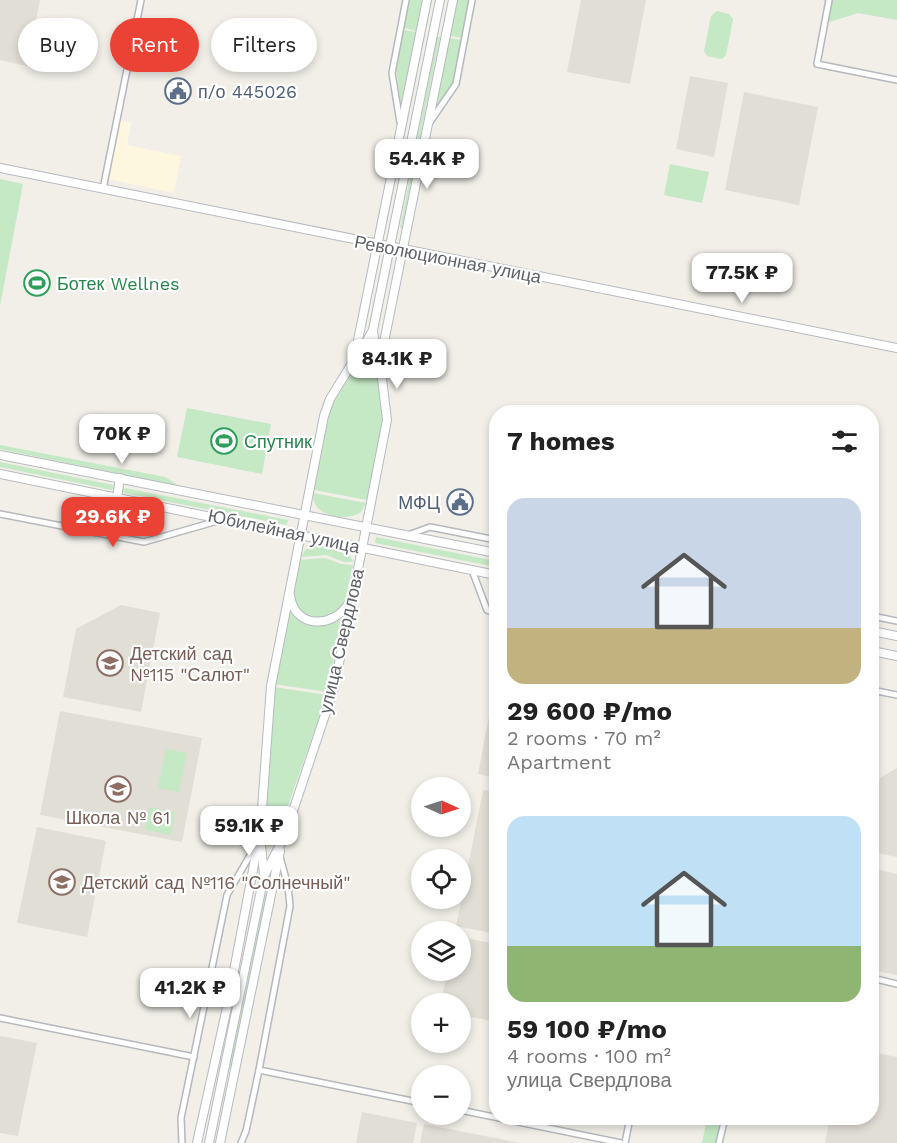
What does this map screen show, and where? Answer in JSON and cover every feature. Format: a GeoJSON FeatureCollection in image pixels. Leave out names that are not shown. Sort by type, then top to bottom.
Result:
{"type":"FeatureCollection","features":[{"type":"Feature","properties":{"kind":"main road","name":"улица Свердлова"},"geometry":{"type":"LineString","coordinates":[[354,360],[427,0]]}},
{"type":"Feature","properties":{"kind":"main road","name":"улица Свердлова"},"geometry":{"type":"LineString","coordinates":[[197,1143],[228,1003],[260,839],[271,686],[326,407],[373,330],[440,0]]}},
{"type":"Feature","properties":{"kind":"main road","name":"улица Свердлова"},"geometry":{"type":"LineString","coordinates":[[378,359],[453,0]]}},
{"type":"Feature","properties":{"kind":"main road","name":"Революционная улица"},"geometry":{"type":"LineString","coordinates":[[0,168],[897,348]]}},
{"type":"Feature","properties":{"kind":"main road","name":"улица Свердлова"},"geometry":{"type":"LineString","coordinates":[[209,1143],[264,876],[281,843],[334,688],[367,527],[387,420],[373,330]]}},
{"type":"Feature","properties":{"kind":"main road"},"geometry":{"type":"LineString","coordinates":[[360,353],[369,350],[378,359]]}},
{"type":"Feature","properties":{"kind":"main road","name":"Юбилейная улица"},"geometry":{"type":"LineString","coordinates":[[0,455],[489,552]]}},
{"type":"Feature","properties":{"kind":"main road","name":"Юбилейная улица"},"geometry":{"type":"LineString","coordinates":[[0,474],[489,574]]}},
{"type":"Feature","properties":{"kind":"main road"},"geometry":{"type":"LineString","coordinates":[[117,498],[120,478]]}},
{"type":"Feature","properties":{"kind":"main road"},"geometry":{"type":"LineString","coordinates":[[290,591],[291,603],[296,610],[301,615],[317,622],[324,622],[340,615],[352,599]]}},
{"type":"Feature","properties":{"kind":"main road"},"geometry":{"type":"LineString","coordinates":[[879,632],[897,636]]}},
{"type":"Feature","properties":{"kind":"main road"},"geometry":{"type":"LineString","coordinates":[[879,652],[897,656]]}},
{"type":"Feature","properties":{"kind":"main road","name":"улица Свердлова"},"geometry":{"type":"LineString","coordinates":[[260,839],[264,876]]}},
{"type":"Feature","properties":{"kind":"main road"},"geometry":{"type":"LineString","coordinates":[[260,839],[264,847],[269,849],[281,843]]}},
{"type":"Feature","properties":{"kind":"main road","name":"улица Свердлова"},"geometry":{"type":"LineString","coordinates":[[220,1143],[281,843]]}},
{"type":"Feature","properties":{"kind":"street"},"geometry":{"type":"LineString","coordinates":[[103,189],[141,0]]}},
{"type":"Feature","properties":{"kind":"street"},"geometry":{"type":"LineString","coordinates":[[401,127],[392,73],[406,0]]}},
{"type":"Feature","properties":{"kind":"street"},"geometry":{"type":"LineString","coordinates":[[427,126],[456,84],[472,0]]}},
{"type":"Feature","properties":{"kind":"street"},"geometry":{"type":"LineString","coordinates":[[829,0],[817,64],[897,80]]}},
{"type":"Feature","properties":{"kind":"street"},"geometry":{"type":"LineString","coordinates":[[0,514],[144,542],[224,519]]}},
{"type":"Feature","properties":{"kind":"street"},"geometry":{"type":"LineString","coordinates":[[408,535],[430,527],[489,539]]}},
{"type":"Feature","properties":{"kind":"street"},"geometry":{"type":"LineString","coordinates":[[472,570],[486,610],[489,611]]}},
{"type":"Feature","properties":{"kind":"street"},"geometry":{"type":"LineString","coordinates":[[879,617],[897,621]]}},
{"type":"Feature","properties":{"kind":"street"},"geometry":{"type":"LineString","coordinates":[[879,691],[897,695]]}},
{"type":"Feature","properties":{"kind":"street"},"geometry":{"type":"LineString","coordinates":[[182,1143],[181,1118],[227,895],[260,839]]}},
{"type":"Feature","properties":{"kind":"street"},"geometry":{"type":"LineString","coordinates":[[241,1143],[246,1131],[259,1070],[291,906],[280,855]]}},
{"type":"Feature","properties":{"kind":"street"},"geometry":{"type":"LineString","coordinates":[[879,980],[897,984]]}},
{"type":"Feature","properties":{"kind":"street"},"geometry":{"type":"LineString","coordinates":[[0,1018],[194,1057]]}},
{"type":"Feature","properties":{"kind":"street"},"geometry":{"type":"LineString","coordinates":[[259,1070],[411,1100]]}},
{"type":"Feature","properties":{"kind":"street"},"geometry":{"type":"LineString","coordinates":[[471,1112],[489,1116]]}},
{"type":"Feature","properties":{"kind":"street"},"geometry":{"type":"LineString","coordinates":[[534,1125],[623,1143],[628,1125]]}},
{"type":"Feature","properties":{"kind":"street"},"geometry":{"type":"LineString","coordinates":[[719,1143],[723,1125]]}},
{"type":"Feature","properties":{"kind":"shaded area"},"geometry":{"type":"Polygon","coordinates":[[[0,0],[40,0],[36,18],[18,18],[18,64],[0,60],[0,0]]]}},
{"type":"Feature","properties":{"kind":"shaded area"},"geometry":{"type":"Polygon","coordinates":[[[581,0],[646,0],[630,84],[567,72],[581,0]]]}},
{"type":"Feature","properties":{"kind":"shaded area"},"geometry":{"type":"Polygon","coordinates":[[[690,76],[728,83],[714,157],[676,149],[690,76]]]}},
{"type":"Feature","properties":{"kind":"shaded area"},"geometry":{"type":"Polygon","coordinates":[[[744,92],[818,107],[799,205],[725,190],[744,92]]]}},
{"type":"Feature","properties":{"kind":"shaded area"},"geometry":{"type":"Polygon","coordinates":[[[120,120],[131,123],[127,145],[181,156],[174,193],[108,179],[120,120]]]}},
{"type":"Feature","properties":{"kind":"shaded area","name":"Детский сад №115 \"Салют\""},"geometry":{"type":"Polygon","coordinates":[[[121,605],[160,613],[141,712],[63,697],[76,629],[121,605]]]}},
{"type":"Feature","properties":{"kind":"shaded area","name":"Школа № 61"},"geometry":{"type":"Polygon","coordinates":[[[60,711],[202,738],[182,842],[40,815],[60,711]]]}},
{"type":"Feature","properties":{"kind":"shaded area"},"geometry":{"type":"Polygon","coordinates":[[[489,716],[489,776],[478,774],[489,716]]]}},
{"type":"Feature","properties":{"kind":"shaded area"},"geometry":{"type":"Polygon","coordinates":[[[897,768],[897,857],[879,853],[880,778],[897,768]]]}},
{"type":"Feature","properties":{"kind":"shaded area"},"geometry":{"type":"Polygon","coordinates":[[[483,790],[489,791],[489,933],[471,929],[471,921],[457,921],[459,909],[471,909],[471,850],[483,790]]]}},
{"type":"Feature","properties":{"kind":"shaded area","name":"Детский сад №116 \"Солнечный\""},"geometry":{"type":"Polygon","coordinates":[[[37,827],[106,841],[87,937],[17,923],[37,827]]]}},
{"type":"Feature","properties":{"kind":"shaded area"},"geometry":{"type":"Polygon","coordinates":[[[879,870],[897,874],[897,975],[879,971],[879,870]]]}},
{"type":"Feature","properties":{"kind":"shaded area"},"geometry":{"type":"Polygon","coordinates":[[[471,939],[489,943],[489,1021],[471,1017],[471,993],[443,993],[445,981],[471,981],[471,939]]]}},
{"type":"Feature","properties":{"kind":"shaded area"},"geometry":{"type":"Polygon","coordinates":[[[0,1036],[37,1043],[18,1136],[0,1133],[0,1036]]]}},
{"type":"Feature","properties":{"kind":"shaded area"},"geometry":{"type":"Polygon","coordinates":[[[879,1053],[897,1057],[897,1143],[825,1143],[829,1125],[879,1125],[879,1053]]]}},
{"type":"Feature","properties":{"kind":"shaded area"},"geometry":{"type":"Polygon","coordinates":[[[362,1112],[411,1122],[411,1125],[417,1125],[413,1143],[356,1143],[362,1112]]]}},
{"type":"Feature","properties":{"kind":"shaded area"},"geometry":{"type":"Polygon","coordinates":[[[424,1125],[429,1125],[520,1143],[420,1143],[424,1125]]]}},
{"type":"Feature","properties":{"kind":"green space"},"geometry":{"type":"Polygon","coordinates":[[[410,0],[422,0],[416,31],[404,28],[410,0]]]}},
{"type":"Feature","properties":{"kind":"green space"},"geometry":{"type":"Polygon","coordinates":[[[457,0],[470,0],[462,38],[450,36],[457,0]]]}},
{"type":"Feature","properties":{"kind":"green space"},"geometry":{"type":"Polygon","coordinates":[[[830,0],[897,0],[897,20],[858,13],[826,23],[830,0]]]}},
{"type":"Feature","properties":{"kind":"green space"},"geometry":{"type":"Polygon","coordinates":[[[717,11],[729,14],[733,19],[726,55],[722,59],[707,56],[704,51],[711,16],[717,11]]]}},
{"type":"Feature","properties":{"kind":"green space"},"geometry":{"type":"Polygon","coordinates":[[[404,30],[416,32],[401,103],[396,69],[404,30]]]}},
{"type":"Feature","properties":{"kind":"green space"},"geometry":{"type":"Polygon","coordinates":[[[423,34],[425,35],[387,223],[385,221],[423,34]]]}},
{"type":"Feature","properties":{"kind":"green space"},"geometry":{"type":"Polygon","coordinates":[[[437,37],[440,37],[402,228],[400,228],[437,37]]]}},
{"type":"Feature","properties":{"kind":"green space"},"geometry":{"type":"Polygon","coordinates":[[[449,38],[462,40],[454,82],[436,109],[449,38]]]}},
{"type":"Feature","properties":{"kind":"green space"},"geometry":{"type":"Polygon","coordinates":[[[670,164],[709,172],[702,203],[664,195],[670,164]]]}},
{"type":"Feature","properties":{"kind":"green space"},"geometry":{"type":"Polygon","coordinates":[[[0,179],[23,184],[0,306],[0,179]]]}},
{"type":"Feature","properties":{"kind":"green space"},"geometry":{"type":"Polygon","coordinates":[[[366,351],[374,356],[384,416],[367,500],[314,490],[331,407],[366,351]]]}},
{"type":"Feature","properties":{"kind":"green space","name":"Спутник"},"geometry":{"type":"Polygon","coordinates":[[[187,408],[271,424],[262,474],[177,457],[187,408]]]}},
{"type":"Feature","properties":{"kind":"green space"},"geometry":{"type":"Polygon","coordinates":[[[0,445],[165,477],[179,486],[0,449],[0,445]]]}},
{"type":"Feature","properties":{"kind":"green space"},"geometry":{"type":"Polygon","coordinates":[[[0,462],[113,485],[114,488],[112,490],[0,467],[0,462]]]}},
{"type":"Feature","properties":{"kind":"green space"},"geometry":{"type":"Polygon","coordinates":[[[125,488],[288,520],[287,525],[124,493],[125,488]]]}},
{"type":"Feature","properties":{"kind":"green space"},"geometry":{"type":"Polygon","coordinates":[[[313,493],[366,503],[361,512],[338,517],[323,512],[317,507],[313,493]]]}},
{"type":"Feature","properties":{"kind":"green space"},"geometry":{"type":"Polygon","coordinates":[[[376,537],[489,560],[489,566],[375,543],[376,537]]]}},
{"type":"Feature","properties":{"kind":"green space"},"geometry":{"type":"Polygon","coordinates":[[[317,543],[344,549],[353,562],[344,562],[326,555],[301,557],[305,550],[317,543]]]}},
{"type":"Feature","properties":{"kind":"green space"},"geometry":{"type":"Polygon","coordinates":[[[325,558],[341,564],[353,565],[344,606],[330,615],[310,616],[300,610],[293,600],[298,560],[325,558]]]}},
{"type":"Feature","properties":{"kind":"green space"},"geometry":{"type":"Polygon","coordinates":[[[289,606],[308,620],[320,625],[327,625],[343,618],[327,692],[274,684],[289,606]]]}},
{"type":"Feature","properties":{"kind":"green space"},"geometry":{"type":"Polygon","coordinates":[[[274,687],[327,695],[275,843],[269,847],[263,841],[274,687]]]}},
{"type":"Feature","properties":{"kind":"green space"},"geometry":{"type":"Polygon","coordinates":[[[166,749],[187,753],[179,792],[158,788],[166,749]]]}},
{"type":"Feature","properties":{"kind":"green space"},"geometry":{"type":"Polygon","coordinates":[[[149,807],[175,812],[171,835],[145,830],[149,807]]]}},
{"type":"Feature","properties":{"kind":"green space"},"geometry":{"type":"Polygon","coordinates":[[[270,873],[272,875],[232,1069],[229,1068],[270,873]]]}},
{"type":"Feature","properties":{"kind":"green space"},"geometry":{"type":"Polygon","coordinates":[[[706,1125],[720,1125],[716,1143],[702,1143],[706,1125]]]}},
{"type":"Feature","properties":{"kind":"place","name":"п/о 445026"},"geometry":{"type":"Point","coordinates":[178,91]}},
{"type":"Feature","properties":{"kind":"place","name":"Ботек Wellnes"},"geometry":{"type":"Point","coordinates":[37,283]}},
{"type":"Feature","properties":{"kind":"place","name":"Спутник"},"geometry":{"type":"Point","coordinates":[224,441]}},
{"type":"Feature","properties":{"kind":"place","name":"МФЦ"},"geometry":{"type":"Point","coordinates":[460,502]}},
{"type":"Feature","properties":{"kind":"place","name":"Детский сад №115 \"Салют\""},"geometry":{"type":"Point","coordinates":[110,663]}},
{"type":"Feature","properties":{"kind":"place","name":"Школа № 61"},"geometry":{"type":"Point","coordinates":[118,789]}},
{"type":"Feature","properties":{"kind":"place","name":"Детский сад №116 \"Солнечный\""},"geometry":{"type":"Point","coordinates":[62,882]}}]}
